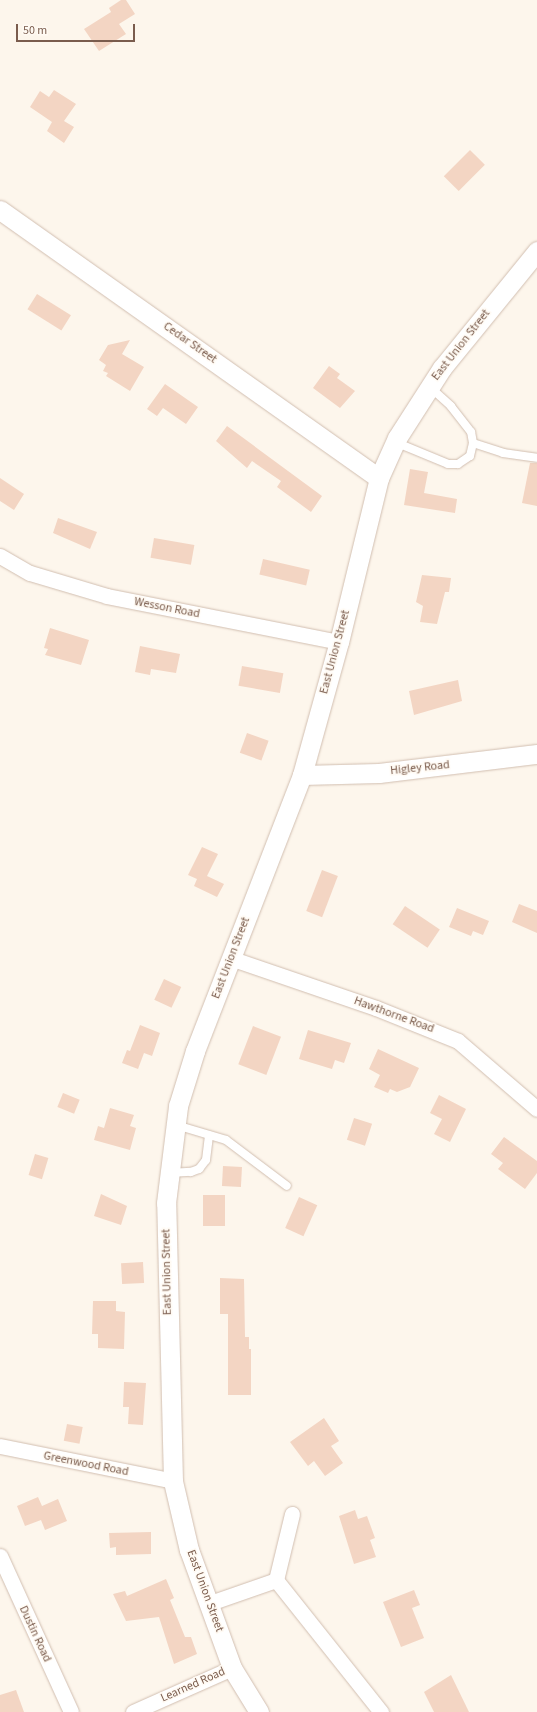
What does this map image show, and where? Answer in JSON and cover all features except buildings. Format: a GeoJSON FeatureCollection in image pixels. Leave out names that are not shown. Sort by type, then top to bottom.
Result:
{"type":"FeatureCollection","features":[{"type":"Feature","properties":{"kind":"street","name":"Cedar Street"},"geometry":{"type":"LineString","coordinates":[[0,210],[379,478]]}},
{"type":"Feature","properties":{"kind":"street","name":"East Union Street"},"geometry":{"type":"LineString","coordinates":[[259,1712],[232,1668],[190,1550],[173,1481],[167,1294],[166,1203],[174,1124],[195,1051],[302,775],[339,642],[379,478],[395,442],[430,386],[537,251]]}},
{"type":"Feature","properties":{"kind":"street","name":"Wesson Road"},"geometry":{"type":"LineString","coordinates":[[0,556],[35,575],[107,596],[339,642]]}},
{"type":"Feature","properties":{"kind":"street","name":"Higley Road"},"geometry":{"type":"LineString","coordinates":[[302,775],[379,773],[537,754]]}},
{"type":"Feature","properties":{"kind":"street","name":"Hawthorne Road"},"geometry":{"type":"LineString","coordinates":[[230,958],[376,1008],[458,1042],[537,1109]]}},
{"type":"Feature","properties":{"kind":"street","name":"Greenwood Road"},"geometry":{"type":"LineString","coordinates":[[0,1446],[173,1481]]}},
{"type":"Feature","properties":{"kind":"street"},"geometry":{"type":"LineString","coordinates":[[276,1580],[292,1514]]}},
{"type":"Feature","properties":{"kind":"street","name":"Dustin Road"},"geometry":{"type":"LineString","coordinates":[[0,1556],[71,1712]]}},
{"type":"Feature","properties":{"kind":"street"},"geometry":{"type":"LineString","coordinates":[[210,1603],[276,1580]]}},
{"type":"Feature","properties":{"kind":"street"},"geometry":{"type":"LineString","coordinates":[[276,1580],[381,1712]]}},
{"type":"Feature","properties":{"kind":"street","name":"Learned Road"},"geometry":{"type":"LineString","coordinates":[[133,1712],[232,1668]]}},
{"type":"Feature","properties":{"kind":"lane"},"geometry":{"type":"LineString","coordinates":[[395,442],[428,458],[458,464],[470,456],[473,443],[471,432],[463,420],[430,386]]}},
{"type":"Feature","properties":{"kind":"lane"},"geometry":{"type":"LineString","coordinates":[[473,443],[503,453],[537,458]]}},
{"type":"Feature","properties":{"kind":"lane"},"geometry":{"type":"LineString","coordinates":[[174,1124],[209,1135],[238,1148],[287,1186]]}},
{"type":"Feature","properties":{"kind":"lane"},"geometry":{"type":"LineString","coordinates":[[169,1173],[191,1172],[199,1169],[206,1160],[209,1135]]}}]}
